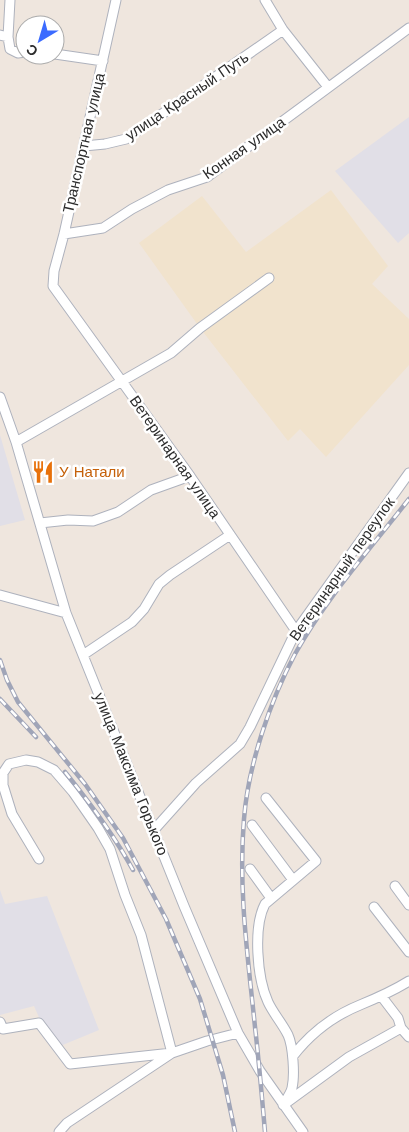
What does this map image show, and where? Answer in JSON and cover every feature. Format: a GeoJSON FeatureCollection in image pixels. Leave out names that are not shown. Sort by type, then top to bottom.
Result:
{"type":"FeatureCollection","features":[{"type":"Feature","properties":{"kind":"street"},"geometry":{"type":"LineString","coordinates":[[10,0],[4,36],[10,50],[15,52]]}},
{"type":"Feature","properties":{"kind":"street","name":"Транспортная улица"},"geometry":{"type":"LineString","coordinates":[[53,286],[54,271],[116,0]]}},
{"type":"Feature","properties":{"kind":"street"},"geometry":{"type":"LineString","coordinates":[[270,2],[283,30],[328,87]]}},
{"type":"Feature","properties":{"kind":"street","name":"Конная улица"},"geometry":{"type":"LineString","coordinates":[[64,234],[103,228],[132,208],[168,190],[207,177],[409,28]]}},
{"type":"Feature","properties":{"kind":"street","name":"улица Красный Путь"},"geometry":{"type":"LineString","coordinates":[[84,146],[126,139],[283,30]]}},
{"type":"Feature","properties":{"kind":"street"},"geometry":{"type":"LineString","coordinates":[[65,55],[103,61]]}},
{"type":"Feature","properties":{"kind":"street"},"geometry":{"type":"LineString","coordinates":[[16,442],[171,353],[200,328],[269,278]]}},
{"type":"Feature","properties":{"kind":"street","name":"Ветеринарная улица"},"geometry":{"type":"LineString","coordinates":[[53,286],[190,476],[296,631]]}},
{"type":"Feature","properties":{"kind":"street","name":"улица Максима Горького"},"geometry":{"type":"LineString","coordinates":[[0,397],[16,442],[66,613],[153,831],[238,1033],[260,1071],[303,1132]]}},
{"type":"Feature","properties":{"kind":"street","name":"Ветеринарный переулок"},"geometry":{"type":"LineString","coordinates":[[153,831],[196,783],[240,744],[296,631],[409,473]]}},
{"type":"Feature","properties":{"kind":"street"},"geometry":{"type":"LineString","coordinates":[[40,523],[68,520],[93,521],[118,512],[151,490],[190,476]]}},
{"type":"Feature","properties":{"kind":"street"},"geometry":{"type":"LineString","coordinates":[[83,655],[132,622],[144,609],[160,584],[170,575],[230,535]]}},
{"type":"Feature","properties":{"kind":"street"},"geometry":{"type":"LineString","coordinates":[[0,595],[66,613]]}},
{"type":"Feature","properties":{"kind":"street"},"geometry":{"type":"LineString","coordinates":[[39,859],[12,814],[2,785],[3,772],[10,764],[26,760],[38,762],[54,770],[93,820],[110,849],[141,935],[172,1053]]}},
{"type":"Feature","properties":{"kind":"street"},"geometry":{"type":"LineString","coordinates":[[266,798],[316,861],[265,904],[260,914],[257,934],[260,972],[267,1001],[292,1045],[292,1088],[283,1105]]}},
{"type":"Feature","properties":{"kind":"street"},"geometry":{"type":"LineString","coordinates":[[252,825],[294,880]]}},
{"type":"Feature","properties":{"kind":"street"},"geometry":{"type":"LineString","coordinates":[[250,869],[271,898]]}},
{"type":"Feature","properties":{"kind":"street"},"geometry":{"type":"LineString","coordinates":[[395,886],[409,905]]}},
{"type":"Feature","properties":{"kind":"street"},"geometry":{"type":"LineString","coordinates":[[374,907],[409,952]]}},
{"type":"Feature","properties":{"kind":"street"},"geometry":{"type":"LineString","coordinates":[[293,1056],[316,1031],[358,1005],[382,997],[409,982]]}},
{"type":"Feature","properties":{"kind":"street"},"geometry":{"type":"LineString","coordinates":[[382,997],[398,1018],[401,1028],[409,1037]]}},
{"type":"Feature","properties":{"kind":"street"},"geometry":{"type":"LineString","coordinates":[[0,1022],[3,1029],[39,1023],[70,1064],[172,1053],[238,1033]]}},
{"type":"Feature","properties":{"kind":"street"},"geometry":{"type":"LineString","coordinates":[[283,1105],[349,1057],[401,1028]]}},
{"type":"Feature","properties":{"kind":"street"},"geometry":{"type":"LineString","coordinates":[[59,1132],[66,1123],[172,1053]]}},
{"type":"Feature","properties":{"kind":"shaded area"},"geometry":{"type":"Polygon","coordinates":[[[409,117],[409,233],[398,243],[335,171],[409,117]]]}},
{"type":"Feature","properties":{"kind":"shaded area"},"geometry":{"type":"Polygon","coordinates":[[[331,190],[388,266],[372,284],[409,319],[409,365],[326,457],[300,429],[288,441],[200,328],[139,243],[202,196],[246,252],[331,190]]]}},
{"type":"Feature","properties":{"kind":"shaded area"},"geometry":{"type":"Polygon","coordinates":[[[0,435],[25,520],[0,526],[0,435]]]}},
{"type":"Feature","properties":{"kind":"shaded area"},"geometry":{"type":"Polygon","coordinates":[[[0,890],[5,904],[47,896],[99,1030],[53,1049],[34,1006],[0,1015],[0,890]]]}},
{"type":"Feature","properties":{"kind":"railway"},"geometry":{"type":"LineString","coordinates":[[265,1132],[243,897],[242,845],[250,777],[255,756],[277,692],[307,633],[334,594],[409,499]]}},
{"type":"Feature","properties":{"kind":"railway"},"geometry":{"type":"LineString","coordinates":[[0,660],[18,702],[85,784],[123,838],[166,919],[200,999],[223,1075],[235,1132]]}},
{"type":"Feature","properties":{"kind":"railway"},"geometry":{"type":"LineString","coordinates":[[0,699],[36,737]]}},
{"type":"Feature","properties":{"kind":"railway"},"geometry":{"type":"LineString","coordinates":[[65,772],[101,819],[133,870]]}},
{"type":"Feature","properties":{"kind":"place","name":"У Натали"},"geometry":{"type":"Point","coordinates":[43,472]}}]}
